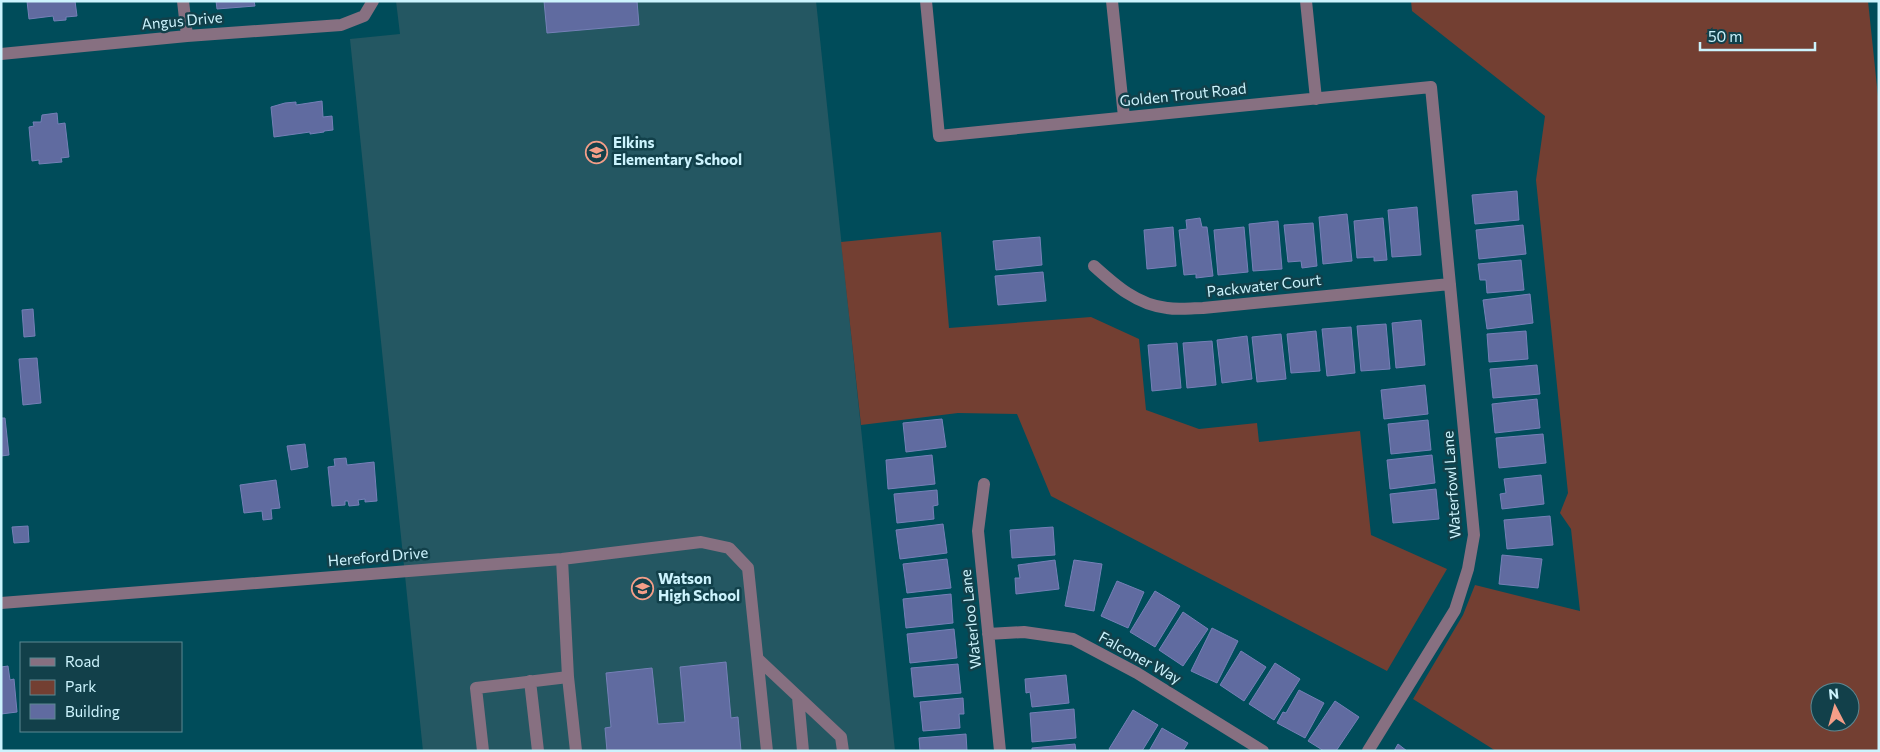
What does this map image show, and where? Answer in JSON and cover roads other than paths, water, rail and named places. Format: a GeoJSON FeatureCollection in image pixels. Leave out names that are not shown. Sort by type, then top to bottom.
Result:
{"type":"FeatureCollection","features":[{"type":"Feature","properties":{"kind":"street"},"geometry":{"type":"LineString","coordinates":[[183,1],[187,36]]}},
{"type":"Feature","properties":{"kind":"street","name":"Angus Drive"},"geometry":{"type":"LineString","coordinates":[[1,54],[187,36],[341,25],[364,16],[373,1]]}},
{"type":"Feature","properties":{"kind":"street","name":"Golden Trout Road"},"geometry":{"type":"LineString","coordinates":[[926,1],[939,136],[1431,88]]}},
{"type":"Feature","properties":{"kind":"street"},"geometry":{"type":"LineString","coordinates":[[1112,1],[1124,118]]}},
{"type":"Feature","properties":{"kind":"street"},"geometry":{"type":"LineString","coordinates":[[1306,1],[1316,98]]}},
{"type":"Feature","properties":{"kind":"street","name":"Waterfowl Lane"},"geometry":{"type":"LineString","coordinates":[[1368,751],[1455,610],[1468,570],[1474,535],[1431,88]]}},
{"type":"Feature","properties":{"kind":"street","name":"Packwater Court"},"geometry":{"type":"LineString","coordinates":[[1094,266],[1121,290],[1147,303],[1167,308],[1203,308],[1450,284]]}},
{"type":"Feature","properties":{"kind":"street","name":"Waterloo Lane"},"geometry":{"type":"LineString","coordinates":[[984,484],[978,531],[1000,751]]}},
{"type":"Feature","properties":{"kind":"street","name":"Hereford Drive"},"geometry":{"type":"LineString","coordinates":[[1,603],[562,559],[701,542],[729,548],[748,568],[758,659]]}},
{"type":"Feature","properties":{"kind":"street"},"geometry":{"type":"LineString","coordinates":[[562,559],[568,677],[576,751]]}},
{"type":"Feature","properties":{"kind":"street","name":"Falconer Way"},"geometry":{"type":"LineString","coordinates":[[988,634],[1024,632],[1073,639],[1138,673],[1264,751]]}},
{"type":"Feature","properties":{"kind":"street"},"geometry":{"type":"LineString","coordinates":[[758,659],[841,737],[844,751]]}},
{"type":"Feature","properties":{"kind":"street"},"geometry":{"type":"LineString","coordinates":[[758,659],[767,751]]}},
{"type":"Feature","properties":{"kind":"street"},"geometry":{"type":"LineString","coordinates":[[483,751],[476,688],[568,677]]}},
{"type":"Feature","properties":{"kind":"street"},"geometry":{"type":"LineString","coordinates":[[530,681],[538,751]]}},
{"type":"Feature","properties":{"kind":"street"},"geometry":{"type":"LineString","coordinates":[[798,697],[803,751]]}},
{"type":"Feature","properties":{"kind":"place","name":"Elkins Elementary School"},"geometry":{"type":"Point","coordinates":[597,152]}},
{"type":"Feature","properties":{"kind":"place","name":"Watson High School"},"geometry":{"type":"Point","coordinates":[642,588]}}]}
